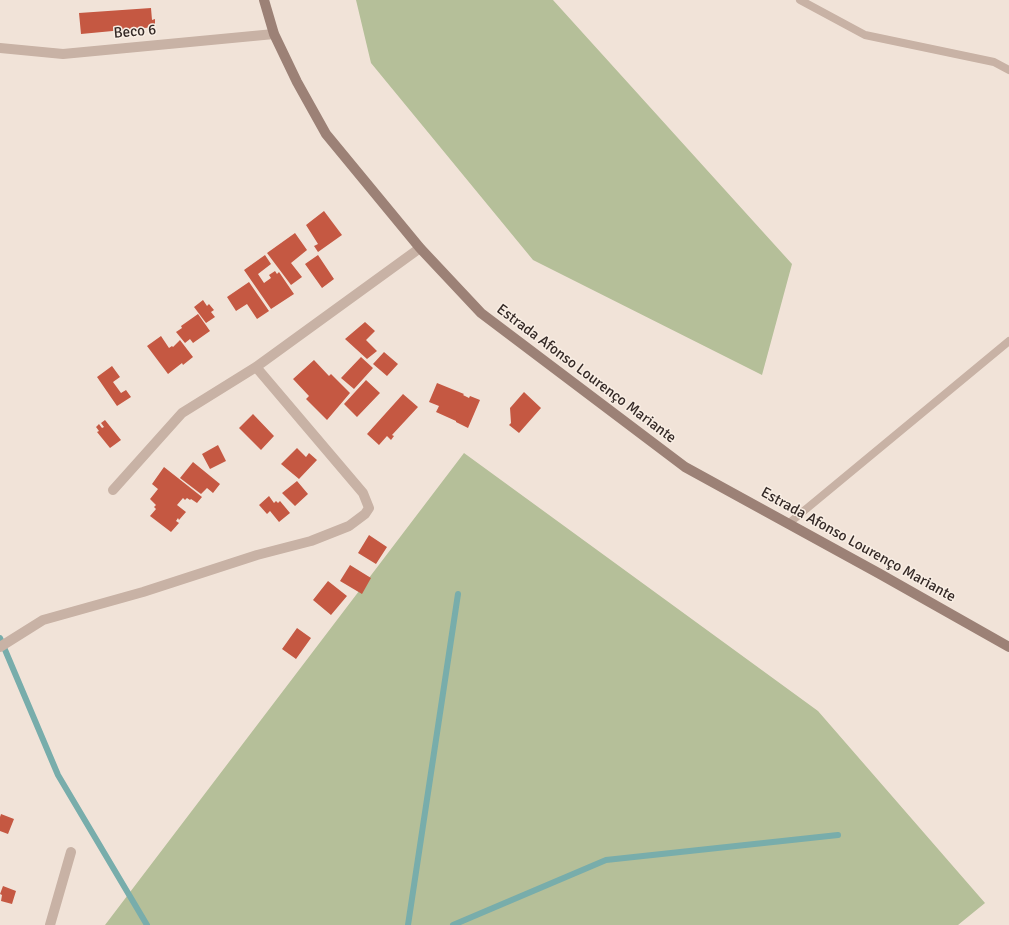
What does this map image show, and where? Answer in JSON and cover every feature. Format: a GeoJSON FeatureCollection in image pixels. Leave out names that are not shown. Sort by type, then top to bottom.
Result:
{"type":"FeatureCollection","features":[{"type":"Feature","properties":{"kind":"main road","name":"Estrada Afonso Lourenço Mariante"},"geometry":{"type":"LineString","coordinates":[[264,0],[274,34],[297,82],[326,134],[420,248],[482,313],[685,468],[880,574],[1009,647]]}},
{"type":"Feature","properties":{"kind":"street","name":"Beco 6"},"geometry":{"type":"LineString","coordinates":[[0,48],[63,54],[274,34]]}},
{"type":"Feature","properties":{"kind":"street"},"geometry":{"type":"LineString","coordinates":[[113,490],[182,413],[256,366],[420,248]]}},
{"type":"Feature","properties":{"kind":"street"},"geometry":{"type":"LineString","coordinates":[[0,646],[43,620],[143,592],[256,555],[311,541],[349,526],[365,514],[368,508],[363,493],[256,366]]}},
{"type":"Feature","properties":{"kind":"street"},"geometry":{"type":"LineString","coordinates":[[50,925],[71,852]]}},
{"type":"Feature","properties":{"kind":"lane"},"geometry":{"type":"LineString","coordinates":[[800,0],[866,35],[994,62],[1009,70]]}},
{"type":"Feature","properties":{"kind":"lane"},"geometry":{"type":"LineString","coordinates":[[788,524],[1009,341]]}},
{"type":"Feature","properties":{"kind":"green space"},"geometry":{"type":"Polygon","coordinates":[[[356,0],[553,0],[792,264],[762,375],[533,260],[371,63],[356,0]]]}},
{"type":"Feature","properties":{"kind":"green space"},"geometry":{"type":"Polygon","coordinates":[[[464,453],[818,711],[985,903],[958,925],[105,925],[464,453]]]}},
{"type":"Feature","properties":{"kind":"building"},"geometry":{"type":"Polygon","coordinates":[[[151,8],[152,20],[155,19],[155,27],[81,34],[79,13],[151,8]]]}},
{"type":"Feature","properties":{"kind":"building"},"geometry":{"type":"Polygon","coordinates":[[[324,211],[342,235],[318,252],[314,246],[318,244],[306,225],[324,211]]]}},
{"type":"Feature","properties":{"kind":"building"},"geometry":{"type":"Polygon","coordinates":[[[295,233],[307,250],[291,263],[302,277],[291,285],[267,253],[295,233]]]}},
{"type":"Feature","properties":{"kind":"building"},"geometry":{"type":"Polygon","coordinates":[[[265,255],[271,264],[258,274],[264,283],[271,278],[269,275],[275,271],[277,274],[279,272],[294,294],[271,309],[244,270],[265,255]]]}},
{"type":"Feature","properties":{"kind":"building"},"geometry":{"type":"Polygon","coordinates":[[[318,255],[334,279],[322,288],[305,264],[318,255]]]}},
{"type":"Feature","properties":{"kind":"building"},"geometry":{"type":"Polygon","coordinates":[[[249,282],[269,311],[257,319],[247,304],[236,311],[227,297],[249,282]]]}},
{"type":"Feature","properties":{"kind":"building"},"geometry":{"type":"Polygon","coordinates":[[[203,300],[207,306],[209,304],[214,310],[211,312],[215,317],[206,323],[194,307],[203,300]]]}},
{"type":"Feature","properties":{"kind":"building"},"geometry":{"type":"Polygon","coordinates":[[[198,314],[210,331],[193,343],[190,339],[185,343],[176,332],[182,328],[181,326],[198,314]]]}},
{"type":"Feature","properties":{"kind":"building"},"geometry":{"type":"Polygon","coordinates":[[[365,322],[375,331],[366,340],[377,351],[367,359],[345,339],[365,322]]]}},
{"type":"Feature","properties":{"kind":"building"},"geometry":{"type":"Polygon","coordinates":[[[161,336],[169,348],[172,346],[173,347],[180,340],[193,357],[183,365],[182,363],[168,374],[147,346],[161,336]]]}},
{"type":"Feature","properties":{"kind":"building"},"geometry":{"type":"Polygon","coordinates":[[[384,352],[398,364],[387,376],[373,364],[384,352]]]}},
{"type":"Feature","properties":{"kind":"building"},"geometry":{"type":"Polygon","coordinates":[[[361,357],[373,368],[354,389],[341,378],[361,357]]]}},
{"type":"Feature","properties":{"kind":"building"},"geometry":{"type":"Polygon","coordinates":[[[314,360],[329,376],[331,374],[350,393],[327,420],[306,399],[309,396],[293,379],[314,360]]]}},
{"type":"Feature","properties":{"kind":"building"},"geometry":{"type":"Polygon","coordinates":[[[112,366],[120,377],[113,382],[121,393],[126,390],[131,397],[117,406],[97,377],[112,366]]]}},
{"type":"Feature","properties":{"kind":"building"},"geometry":{"type":"Polygon","coordinates":[[[366,380],[380,393],[357,417],[344,404],[366,380]]]}},
{"type":"Feature","properties":{"kind":"building"},"geometry":{"type":"Polygon","coordinates":[[[437,383],[464,394],[463,395],[469,398],[470,396],[480,400],[468,428],[436,412],[439,406],[429,402],[437,383]]]}},
{"type":"Feature","properties":{"kind":"building"},"geometry":{"type":"Polygon","coordinates":[[[524,392],[541,408],[519,433],[509,425],[511,423],[510,408],[524,392]]]}},
{"type":"Feature","properties":{"kind":"building"},"geometry":{"type":"Polygon","coordinates":[[[403,394],[418,407],[392,435],[394,436],[391,440],[387,436],[379,445],[367,434],[403,394]]]}},
{"type":"Feature","properties":{"kind":"building"},"geometry":{"type":"Polygon","coordinates":[[[253,414],[274,436],[261,450],[239,428],[253,414]]]}},
{"type":"Feature","properties":{"kind":"building"},"geometry":{"type":"Polygon","coordinates":[[[105,420],[121,440],[110,448],[97,432],[99,431],[96,427],[99,424],[102,428],[104,427],[101,423],[105,420]]]}},
{"type":"Feature","properties":{"kind":"building"},"geometry":{"type":"Polygon","coordinates":[[[218,445],[226,461],[210,469],[202,454],[218,445]]]}},
{"type":"Feature","properties":{"kind":"building"},"geometry":{"type":"Polygon","coordinates":[[[297,448],[306,457],[309,453],[317,460],[299,479],[281,464],[297,448]]]}},
{"type":"Feature","properties":{"kind":"building"},"geometry":{"type":"Polygon","coordinates":[[[193,462],[220,484],[213,493],[207,488],[201,494],[180,478],[193,462]]]}},
{"type":"Feature","properties":{"kind":"building"},"geometry":{"type":"Polygon","coordinates":[[[164,467],[202,497],[197,503],[191,499],[190,500],[187,498],[185,500],[183,498],[177,505],[186,512],[179,520],[178,518],[176,521],[179,523],[171,532],[150,516],[156,509],[154,507],[156,505],[150,499],[158,489],[152,484],[164,467]]]}},
{"type":"Feature","properties":{"kind":"building"},"geometry":{"type":"Polygon","coordinates":[[[297,481],[308,494],[295,506],[282,493],[297,481]]]}},
{"type":"Feature","properties":{"kind":"building"},"geometry":{"type":"Polygon","coordinates":[[[269,496],[274,503],[276,501],[278,503],[280,501],[290,513],[279,522],[270,511],[267,514],[259,505],[269,496]]]}},
{"type":"Feature","properties":{"kind":"building"},"geometry":{"type":"Polygon","coordinates":[[[369,535],[387,547],[376,564],[358,553],[369,535]]]}},
{"type":"Feature","properties":{"kind":"building"},"geometry":{"type":"Polygon","coordinates":[[[350,565],[371,578],[362,594],[340,581],[350,565]]]}},
{"type":"Feature","properties":{"kind":"building"},"geometry":{"type":"Polygon","coordinates":[[[328,581],[347,596],[331,615],[313,600],[328,581]]]}},
{"type":"Feature","properties":{"kind":"building"},"geometry":{"type":"Polygon","coordinates":[[[297,628],[311,638],[296,659],[282,649],[297,628]]]}},
{"type":"Feature","properties":{"kind":"building"},"geometry":{"type":"Polygon","coordinates":[[[1,814],[14,819],[8,834],[0,831],[1,814]]]}},
{"type":"Feature","properties":{"kind":"building"},"geometry":{"type":"Polygon","coordinates":[[[3,886],[16,891],[12,904],[1,901],[2,895],[0,894],[3,886]]]}},
{"type":"Feature","properties":{"kind":"waterway"},"geometry":{"type":"LineString","coordinates":[[408,925],[458,594]]}},
{"type":"Feature","properties":{"kind":"waterway"},"geometry":{"type":"LineString","coordinates":[[0,638],[58,775],[147,925]]}},
{"type":"Feature","properties":{"kind":"waterway"},"geometry":{"type":"LineString","coordinates":[[453,925],[606,860],[838,835]]}}]}
